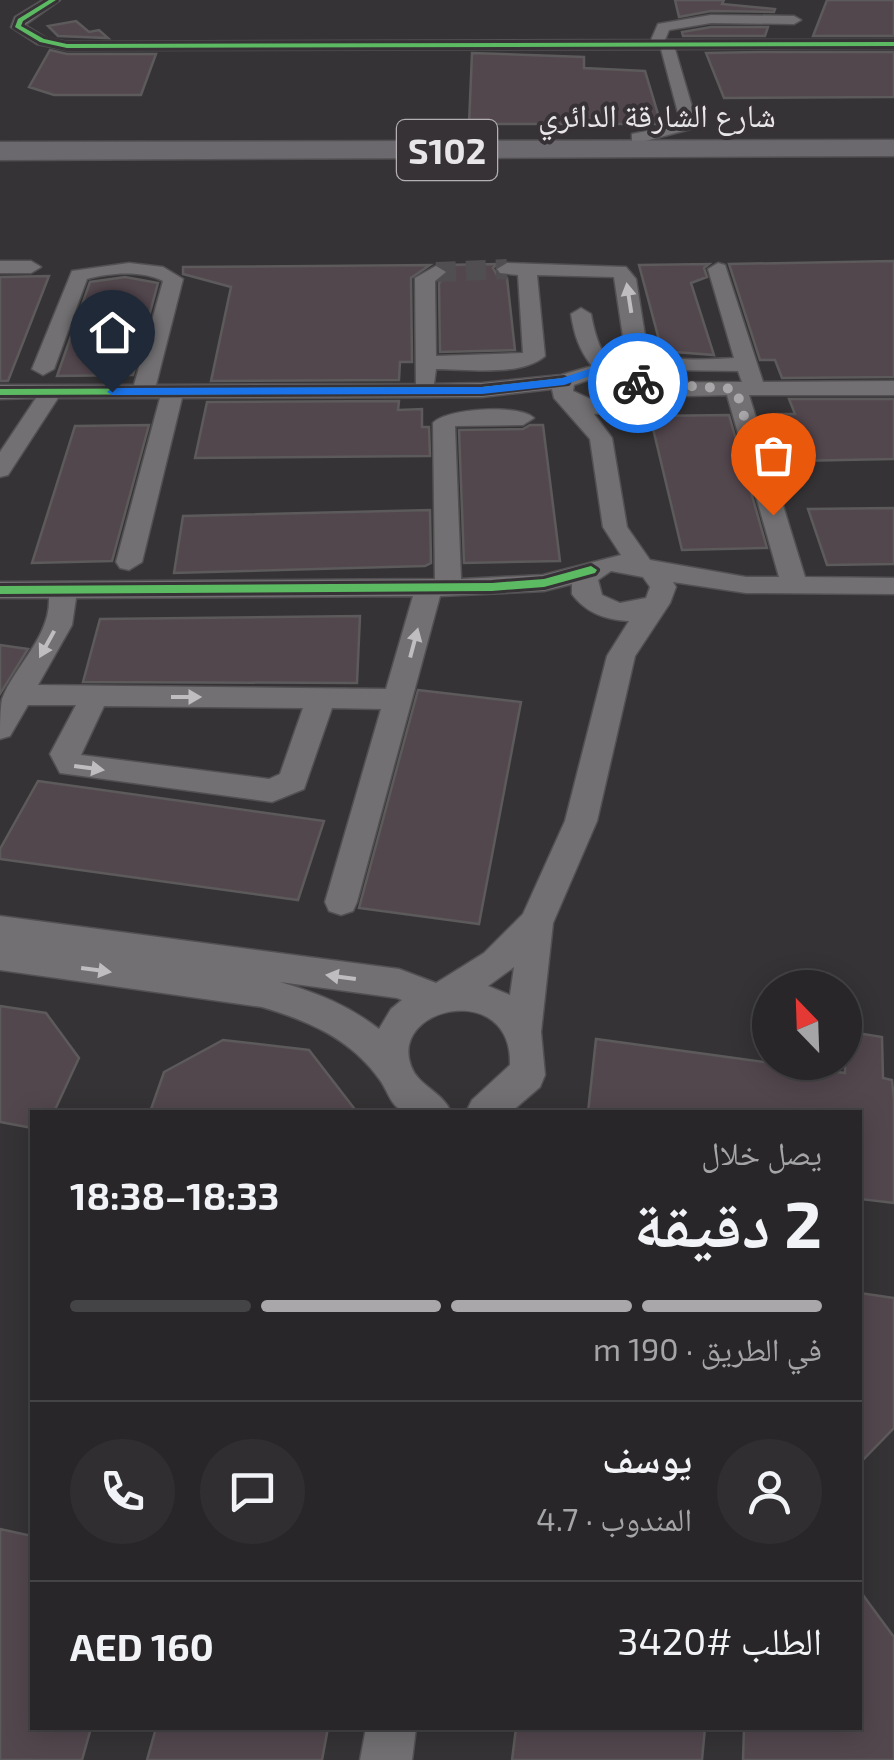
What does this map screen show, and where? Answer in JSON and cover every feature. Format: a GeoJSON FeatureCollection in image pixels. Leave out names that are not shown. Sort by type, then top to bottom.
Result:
{"type":"FeatureCollection","features":[{"type":"Feature","properties":{"kind":"highway","name":"شارع الشارقة الدائري"},"geometry":{"type":"LineString","coordinates":[[0,139],[894,137]]}},
{"type":"Feature","properties":{"kind":"highway","name":"شارع الشارقة الدائري"},"geometry":{"type":"LineString","coordinates":[[0,151],[894,148]]}},
{"type":"Feature","properties":{"kind":"highway"},"geometry":{"type":"LineString","coordinates":[[0,161],[283,158],[490,150]]}},
{"type":"Feature","properties":{"kind":"street"},"geometry":{"type":"LineString","coordinates":[[53,0],[18,24],[20,30],[57,45],[894,44]]}},
{"type":"Feature","properties":{"kind":"street"},"geometry":{"type":"LineString","coordinates":[[797,44],[790,33],[801,0]]}},
{"type":"Feature","properties":{"kind":"street"},"geometry":{"type":"LineString","coordinates":[[638,138],[690,127],[660,30],[676,22],[794,20]]}},
{"type":"Feature","properties":{"kind":"street"},"geometry":{"type":"LineString","coordinates":[[0,267],[31,267]]}},
{"type":"Feature","properties":{"kind":"street"},"geometry":{"type":"LineString","coordinates":[[425,363],[519,360],[534,356],[517,269],[612,268],[624,275],[637,349],[645,358],[663,363],[747,364]]}},
{"type":"Feature","properties":{"kind":"street"},"geometry":{"type":"LineString","coordinates":[[718,269],[747,364],[745,389],[794,585]]}},
{"type":"Feature","properties":{"kind":"street"},"geometry":{"type":"LineString","coordinates":[[0,470],[28,425],[39,416],[44,384],[79,275],[98,270],[161,270],[174,279],[142,391]]}},
{"type":"Feature","properties":{"kind":"street"},"geometry":{"type":"LineString","coordinates":[[425,390],[426,278],[436,272]]}},
{"type":"Feature","properties":{"kind":"street"},"geometry":{"type":"LineString","coordinates":[[581,314],[585,342],[617,390]]}},
{"type":"Feature","properties":{"kind":"street"},"geometry":{"type":"LineString","coordinates":[[569,390],[585,342]]}},
{"type":"Feature","properties":{"kind":"street"},"geometry":{"type":"LineString","coordinates":[[569,390],[589,372],[617,390],[894,388]]}},
{"type":"Feature","properties":{"kind":"street"},"geometry":{"type":"LineString","coordinates":[[0,392],[44,384],[142,391],[569,390],[596,408],[617,390]]}},
{"type":"Feature","properties":{"kind":"street"},"geometry":{"type":"LineString","coordinates":[[524,1031],[536,923],[581,822],[616,674],[629,638],[663,587],[615,527],[601,438],[569,390]]}},
{"type":"Feature","properties":{"kind":"street"},"geometry":{"type":"LineString","coordinates":[[601,438],[617,390]]}},
{"type":"Feature","properties":{"kind":"street"},"geometry":{"type":"LineString","coordinates":[[129,562],[173,391]]}},
{"type":"Feature","properties":{"kind":"street"},"geometry":{"type":"LineString","coordinates":[[342,902],[398,699],[439,587],[444,424],[457,418],[524,418]]}},
{"type":"Feature","properties":{"kind":"street"},"geometry":{"type":"LineString","coordinates":[[615,527],[583,586],[611,638],[616,674]]}},
{"type":"Feature","properties":{"kind":"street"},"geometry":{"type":"LineString","coordinates":[[0,590],[492,587],[544,583],[610,563],[698,581],[746,585],[894,586]]}},
{"type":"Feature","properties":{"kind":"street"},"geometry":{"type":"LineString","coordinates":[[492,587],[594,603],[624,613],[746,585]]}},
{"type":"Feature","properties":{"kind":"street"},"geometry":{"type":"LineString","coordinates":[[0,729],[58,625],[62,590]]}},
{"type":"Feature","properties":{"kind":"street"},"geometry":{"type":"LineString","coordinates":[[18,696],[398,699]]}},
{"type":"Feature","properties":{"kind":"street"},"geometry":{"type":"LineString","coordinates":[[95,696],[65,754],[71,765],[272,791],[293,781],[322,698]]}},
{"type":"Feature","properties":{"kind":"street"},"geometry":{"type":"LineString","coordinates":[[412,1097],[395,1032],[405,1018],[496,963],[536,923]]}},
{"type":"Feature","properties":{"kind":"street"},"geometry":{"type":"LineString","coordinates":[[0,930],[399,984],[440,997],[482,997],[514,1016],[524,1031],[530,1052],[527,1075],[496,1108]]}},
{"type":"Feature","properties":{"kind":"street"},"geometry":{"type":"LineString","coordinates":[[0,956],[262,992],[311,1006],[368,1042],[412,1097]]}},
{"type":"Feature","properties":{"kind":"street"},"geometry":{"type":"LineString","coordinates":[[386,1760],[391,1730]]}},
{"type":"Feature","properties":{"kind":"building"},"geometry":{"type":"Polygon","coordinates":[[[675,0],[724,0],[722,4],[775,9],[711,11],[679,17],[675,0]]]}},
{"type":"Feature","properties":{"kind":"building"},"geometry":{"type":"Polygon","coordinates":[[[827,0],[894,0],[894,36],[813,36],[827,0]]]}},
{"type":"Feature","properties":{"kind":"building"},"geometry":{"type":"Polygon","coordinates":[[[76,21],[89,32],[99,30],[108,38],[58,36],[48,26],[76,21]]]}},
{"type":"Feature","properties":{"kind":"building"},"geometry":{"type":"Polygon","coordinates":[[[711,27],[768,27],[765,36],[683,36],[682,32],[711,27]]]}},
{"type":"Feature","properties":{"kind":"building"},"geometry":{"type":"Polygon","coordinates":[[[50,50],[67,54],[156,54],[141,95],[54,95],[29,87],[50,50]]]}},
{"type":"Feature","properties":{"kind":"building"},"geometry":{"type":"Polygon","coordinates":[[[894,52],[894,97],[724,98],[706,53],[894,52]]]}},
{"type":"Feature","properties":{"kind":"building"},"geometry":{"type":"Polygon","coordinates":[[[472,53],[584,57],[584,68],[645,71],[661,124],[469,124],[472,53]]]}},
{"type":"Feature","properties":{"kind":"building"},"geometry":{"type":"Polygon","coordinates":[[[894,261],[894,377],[782,378],[775,360],[760,360],[729,264],[894,261]]]}},
{"type":"Feature","properties":{"kind":"building"},"geometry":{"type":"Polygon","coordinates":[[[497,264],[493,268],[497,275],[507,278],[515,350],[440,352],[439,283],[450,272],[442,265],[497,264]]]}},
{"type":"Feature","properties":{"kind":"building"},"geometry":{"type":"Polygon","coordinates":[[[709,264],[704,268],[707,277],[691,283],[714,355],[662,351],[639,265],[709,264]]]}},
{"type":"Feature","properties":{"kind":"building"},"geometry":{"type":"Polygon","coordinates":[[[430,265],[411,278],[412,362],[400,362],[399,380],[211,381],[231,287],[183,274],[183,267],[430,265]]]}},
{"type":"Feature","properties":{"kind":"building"},"geometry":{"type":"Polygon","coordinates":[[[49,276],[8,381],[0,381],[0,277],[49,276]]]}},
{"type":"Feature","properties":{"kind":"building"},"geometry":{"type":"Polygon","coordinates":[[[125,277],[158,283],[133,375],[57,376],[90,282],[125,277]]]}},
{"type":"Feature","properties":{"kind":"building"},"geometry":{"type":"Polygon","coordinates":[[[789,399],[894,399],[894,459],[794,461],[777,414],[795,414],[789,399]]]}},
{"type":"Feature","properties":{"kind":"building"},"geometry":{"type":"Polygon","coordinates":[[[399,401],[398,410],[422,409],[422,427],[429,427],[430,456],[195,458],[207,402],[399,401]]]}},
{"type":"Feature","properties":{"kind":"building"},"geometry":{"type":"Polygon","coordinates":[[[729,415],[767,548],[682,550],[650,416],[729,415]]]}},
{"type":"Feature","properties":{"kind":"building"},"geometry":{"type":"Polygon","coordinates":[[[149,425],[112,561],[32,563],[75,426],[149,425]]]}},
{"type":"Feature","properties":{"kind":"building"},"geometry":{"type":"Polygon","coordinates":[[[543,425],[560,561],[464,563],[459,430],[523,429],[543,425]]]}},
{"type":"Feature","properties":{"kind":"building"},"geometry":{"type":"Polygon","coordinates":[[[894,508],[894,564],[827,565],[808,509],[894,508]]]}},
{"type":"Feature","properties":{"kind":"building"},"geometry":{"type":"Polygon","coordinates":[[[430,510],[431,563],[425,566],[174,573],[183,516],[430,510]]]}},
{"type":"Feature","properties":{"kind":"building"},"geometry":{"type":"Polygon","coordinates":[[[360,616],[357,683],[83,682],[100,619],[360,616]]]}},
{"type":"Feature","properties":{"kind":"building"},"geometry":{"type":"Polygon","coordinates":[[[0,645],[28,649],[0,694],[0,645]]]}},
{"type":"Feature","properties":{"kind":"building"},"geometry":{"type":"Polygon","coordinates":[[[418,690],[521,702],[479,924],[359,908],[418,690]]]}},
{"type":"Feature","properties":{"kind":"building"},"geometry":{"type":"Polygon","coordinates":[[[38,781],[324,821],[298,900],[0,859],[0,849],[38,781]]]}},
{"type":"Feature","properties":{"kind":"building"},"geometry":{"type":"Polygon","coordinates":[[[0,1006],[46,1013],[79,1058],[55,1110],[30,1110],[30,1128],[0,1122],[0,1006]]]}},
{"type":"Feature","properties":{"kind":"building"},"geometry":{"type":"Polygon","coordinates":[[[862,1034],[882,1037],[883,1078],[892,1080],[894,1101],[894,1203],[862,1199],[862,1110],[588,1110],[596,1039],[752,1060],[752,1080],[862,1080],[862,1034]]]}},
{"type":"Feature","properties":{"kind":"building"},"geometry":{"type":"Polygon","coordinates":[[[223,1040],[309,1050],[355,1110],[151,1110],[164,1072],[223,1040]]]}},
{"type":"Feature","properties":{"kind":"building"},"geometry":{"type":"Polygon","coordinates":[[[862,1293],[894,1298],[894,1428],[862,1461],[862,1293]]]}},
{"type":"Feature","properties":{"kind":"building"},"geometry":{"type":"Polygon","coordinates":[[[0,1529],[30,1536],[30,1730],[90,1730],[82,1760],[0,1760],[0,1529]]]}},
{"type":"Feature","properties":{"kind":"building"},"geometry":{"type":"Polygon","coordinates":[[[862,1594],[894,1637],[894,1760],[743,1760],[744,1730],[862,1730],[862,1594]]]}},
{"type":"Feature","properties":{"kind":"building"},"geometry":{"type":"Polygon","coordinates":[[[155,1730],[328,1730],[322,1760],[147,1760],[155,1730]]]}},
{"type":"Feature","properties":{"kind":"building"},"geometry":{"type":"Polygon","coordinates":[[[516,1730],[705,1730],[702,1760],[512,1760],[516,1730]]]}},
{"type":"Feature","properties":{"kind":"tunnel"},"geometry":{"type":"LineString","coordinates":[[436,272],[507,269]]}},
{"type":"Feature","properties":{"kind":"cycle path"},"geometry":{"type":"LineString","coordinates":[[53,0],[20,20],[18,27],[42,41],[67,46],[894,44]]}},
{"type":"Feature","properties":{"kind":"cycle path"},"geometry":{"type":"LineString","coordinates":[[0,392],[482,390],[564,381]]}},
{"type":"Feature","properties":{"kind":"cycle path"},"geometry":{"type":"LineString","coordinates":[[0,590],[492,587],[544,583],[591,570]]}},
{"type":"Feature","properties":{"kind":"way so far"},"geometry":{"type":"LineString","coordinates":[[638,383],[670,388],[736,389],[773,515]]}},
{"type":"Feature","properties":{"kind":"route"},"geometry":{"type":"LineString","coordinates":[[112,392],[482,390],[564,381],[589,372],[638,383]]}}]}
